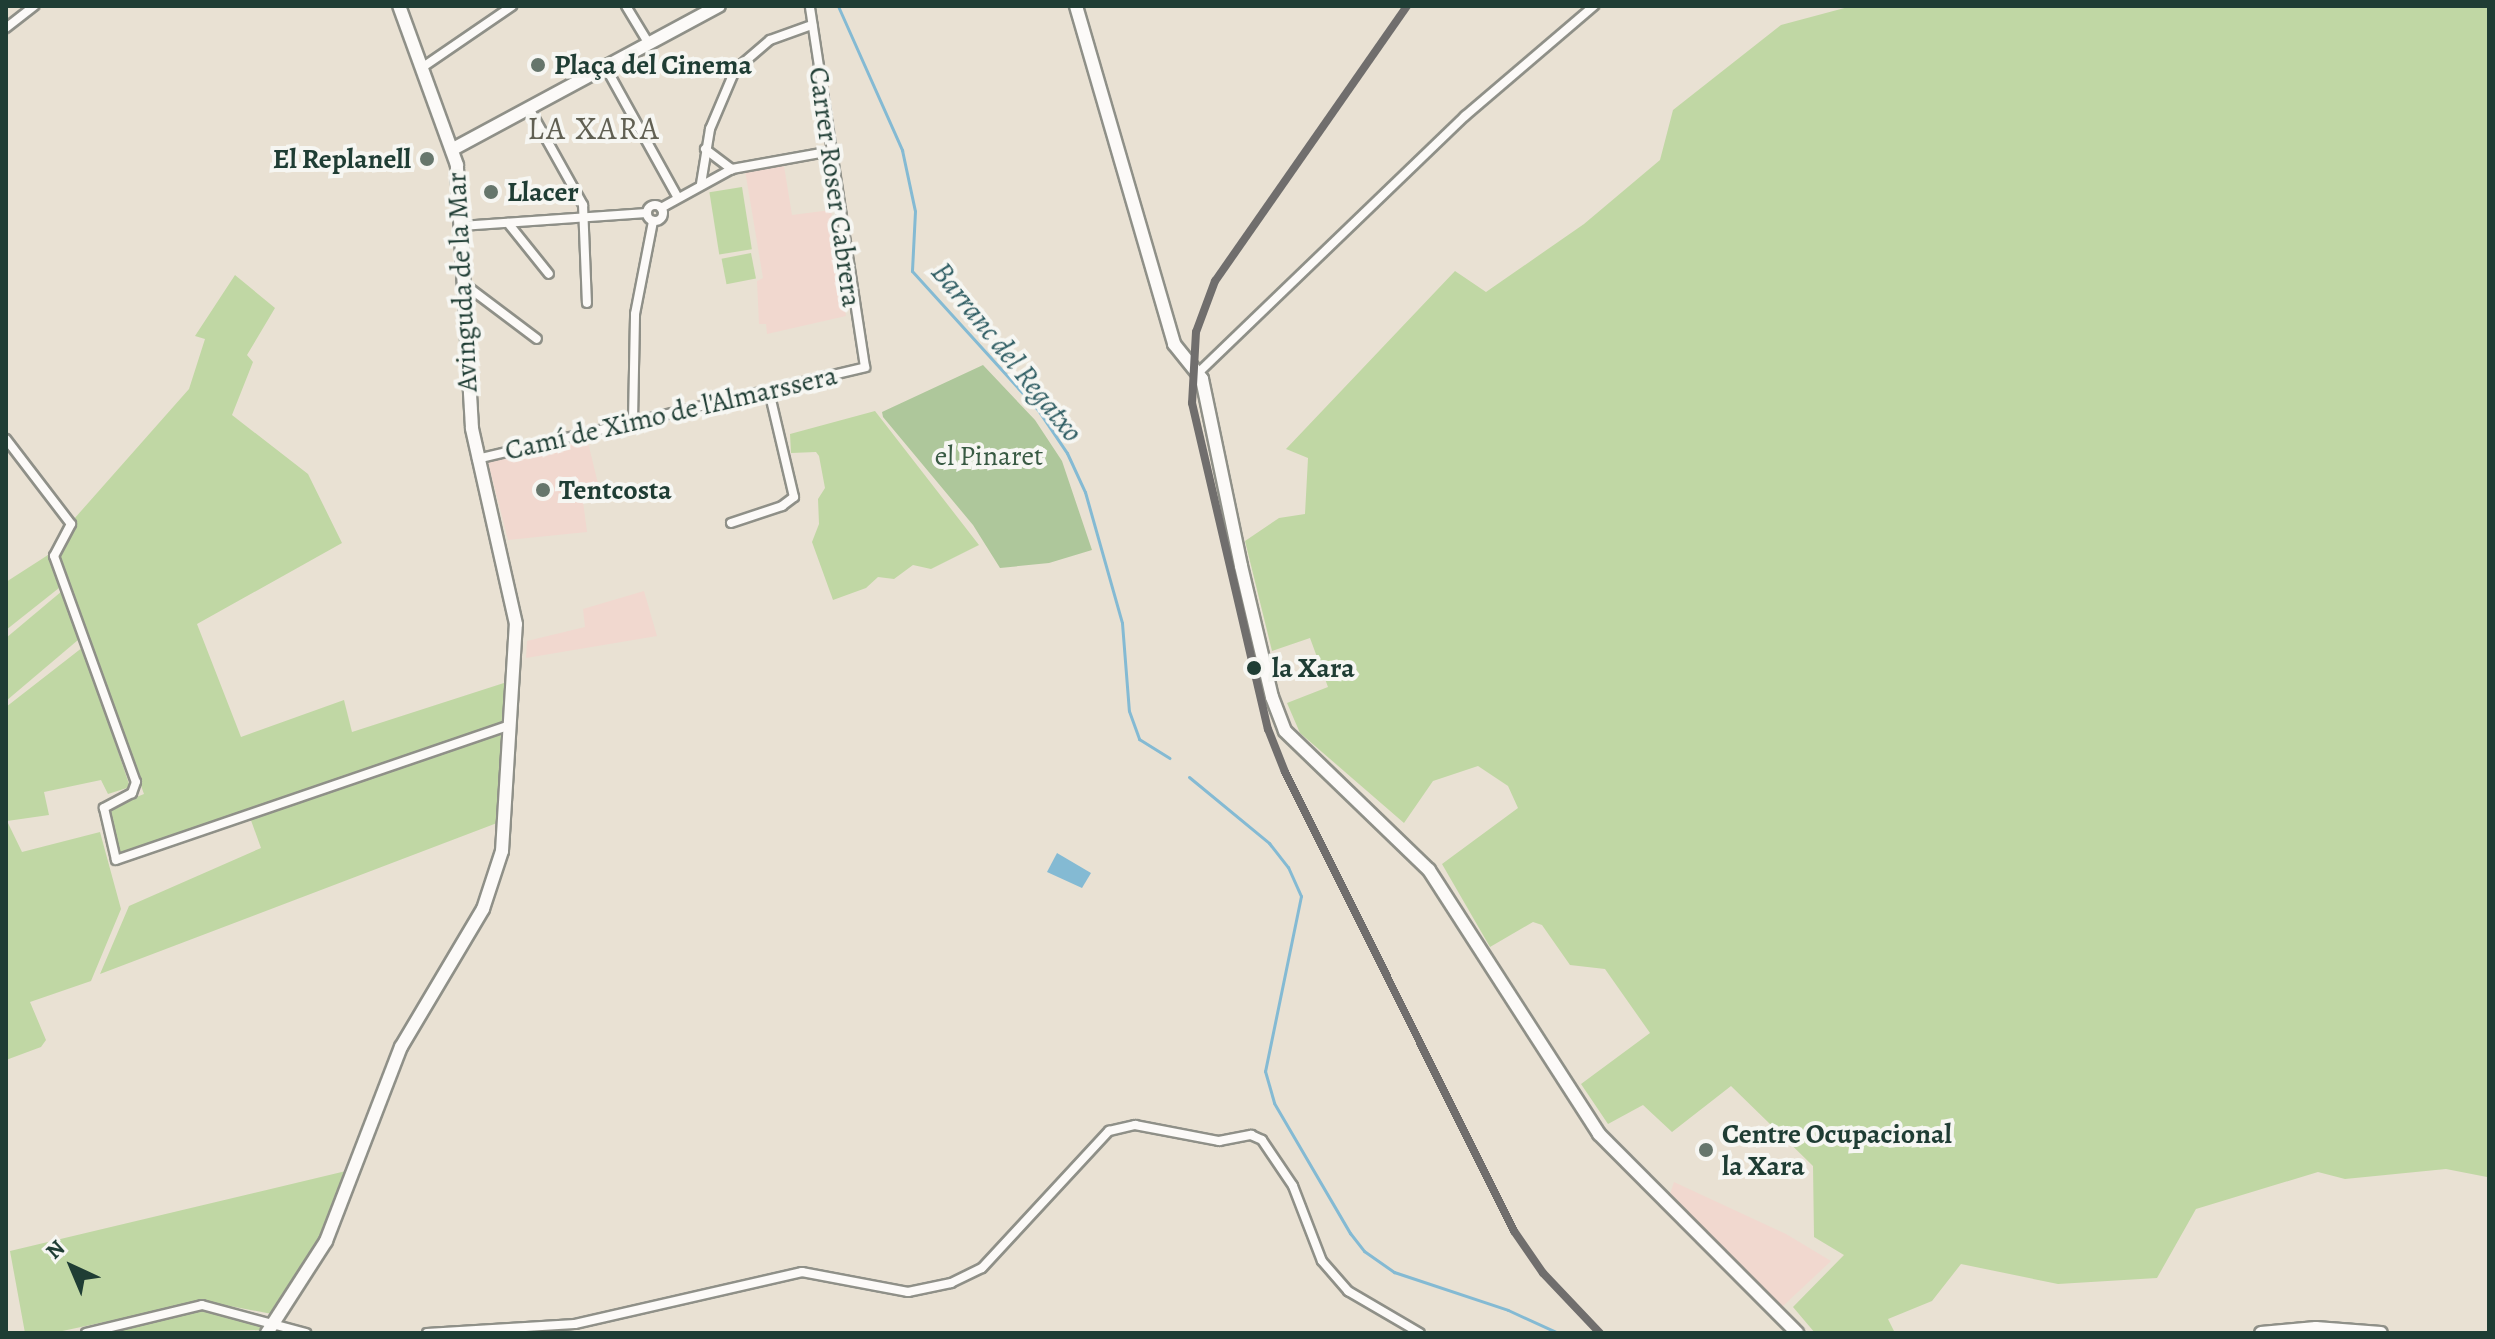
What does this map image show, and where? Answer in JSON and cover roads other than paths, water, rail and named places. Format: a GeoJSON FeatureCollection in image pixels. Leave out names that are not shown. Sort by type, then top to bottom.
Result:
{"type":"FeatureCollection","features":[{"type":"Feature","properties":{"kind":"main road","name":"Avinguda de la Mar"},"geometry":{"type":"LineString","coordinates":[[270,1328],[328,1237],[409,1031],[494,886],[502,851],[516,624],[505,564],[477,459],[453,149],[399,6]]}},
{"type":"Feature","properties":{"kind":"main road"},"geometry":{"type":"LineString","coordinates":[[453,149],[719,6]]}},
{"type":"Feature","properties":{"kind":"main road"},"geometry":{"type":"LineString","coordinates":[[1076,6],[1175,346],[1198,373],[1269,684],[1285,731],[1429,870],[1599,1134],[1797,1333]]}},
{"type":"Feature","properties":{"kind":"main road"},"geometry":{"type":"LineString","coordinates":[[2261,1333],[2316,1328],[2381,1333]]}},
{"type":"Feature","properties":{"kind":"street"},"geometry":{"type":"LineString","coordinates":[[6,28],[34,6]]}},
{"type":"Feature","properties":{"kind":"street"},"geometry":{"type":"LineString","coordinates":[[423,67],[512,6]]}},
{"type":"Feature","properties":{"kind":"street"},"geometry":{"type":"LineString","coordinates":[[626,6],[649,44]]}},
{"type":"Feature","properties":{"kind":"street","name":"Carrer Roser Cabrera"},"geometry":{"type":"LineString","coordinates":[[810,6],[865,367]]}},
{"type":"Feature","properties":{"kind":"street"},"geometry":{"type":"LineString","coordinates":[[1198,373],[1465,116],[1594,6]]}},
{"type":"Feature","properties":{"kind":"street"},"geometry":{"type":"LineString","coordinates":[[701,184],[705,149],[735,70],[770,40],[812,25]]}},
{"type":"Feature","properties":{"kind":"street"},"geometry":{"type":"LineString","coordinates":[[606,68],[677,196]]}},
{"type":"Feature","properties":{"kind":"street"},"geometry":{"type":"LineString","coordinates":[[530,110],[583,205],[581,218],[587,303]]}},
{"type":"Feature","properties":{"kind":"street"},"geometry":{"type":"LineString","coordinates":[[705,149],[732,169]]}},
{"type":"Feature","properties":{"kind":"street"},"geometry":{"type":"LineString","coordinates":[[633,421],[635,314],[651,206],[661,208],[677,196],[732,169],[832,151]]}},
{"type":"Feature","properties":{"kind":"street"},"geometry":{"type":"LineString","coordinates":[[461,226],[581,218],[662,218],[661,208]]}},
{"type":"Feature","properties":{"kind":"street"},"geometry":{"type":"LineString","coordinates":[[508,223],[549,274]]}},
{"type":"Feature","properties":{"kind":"street"},"geometry":{"type":"LineString","coordinates":[[464,284],[537,339]]}},
{"type":"Feature","properties":{"kind":"street","name":"Camí de Ximo de l'Almarssera"},"geometry":{"type":"LineString","coordinates":[[477,459],[865,367]]}},
{"type":"Feature","properties":{"kind":"street"},"geometry":{"type":"LineString","coordinates":[[731,523],[782,506],[794,497],[769,391]]}},
{"type":"Feature","properties":{"kind":"street"},"geometry":{"type":"LineString","coordinates":[[6,439],[71,524],[54,556],[136,782],[132,793],[104,808],[116,860],[511,725]]}},
{"type":"Feature","properties":{"kind":"street"},"geometry":{"type":"LineString","coordinates":[[427,1333],[575,1324],[802,1272],[908,1292],[951,1283],[982,1268],[1109,1131],[1135,1125],[1219,1141],[1251,1135],[1262,1140],[1293,1186],[1322,1261],[1348,1291],[1420,1333]]}},
{"type":"Feature","properties":{"kind":"street"},"geometry":{"type":"LineString","coordinates":[[86,1333],[202,1305],[270,1328],[306,1333]]}},
{"type":"Feature","properties":{"kind":"water"},"geometry":{"type":"Polygon","coordinates":[[[1057,853],[1091,873],[1082,888],[1047,872],[1057,853]]]}},
{"type":"Feature","properties":{"kind":"waterway","name":"Barranc del Regatxo"},"geometry":{"type":"LineString","coordinates":[[838,6],[902,150],[915,211],[912,271],[1038,410],[1067,453],[1085,492],[1122,623],[1129,711],[1139,739],[1169,758]]}},
{"type":"Feature","properties":{"kind":"waterway","name":"Barranc del Regatxo"},"geometry":{"type":"LineString","coordinates":[[1189,777],[1269,843],[1288,867],[1301,896],[1265,1071],[1274,1103],[1350,1233],[1364,1251],[1394,1272],[1508,1310],[1558,1333]]}},
{"type":"Feature","properties":{"kind":"place","name":"Plaça del Cinema"},"geometry":{"type":"Point","coordinates":[538,65]}},
{"type":"Feature","properties":{"kind":"place","name":"El Replanell"},"geometry":{"type":"Point","coordinates":[427,159]}},
{"type":"Feature","properties":{"kind":"place","name":"Llacer"},"geometry":{"type":"Point","coordinates":[491,192]}},
{"type":"Feature","properties":{"kind":"place","name":"Tentcosta"},"geometry":{"type":"Point","coordinates":[543,490]}},
{"type":"Feature","properties":{"kind":"place","name":"la Xara"},"geometry":{"type":"Point","coordinates":[1254,668]}},
{"type":"Feature","properties":{"kind":"place","name":"Centre Ocupacional la Xara"},"geometry":{"type":"Point","coordinates":[1706,1150]}},
{"type":"Feature","properties":{"kind":"district","name":"LA XARA"},"geometry":{"type":"Point","coordinates":[594,128]}},
{"type":"Feature","properties":{"kind":"park label","name":"el Pinaret"},"geometry":{"type":"Point","coordinates":[989,456]}}]}
